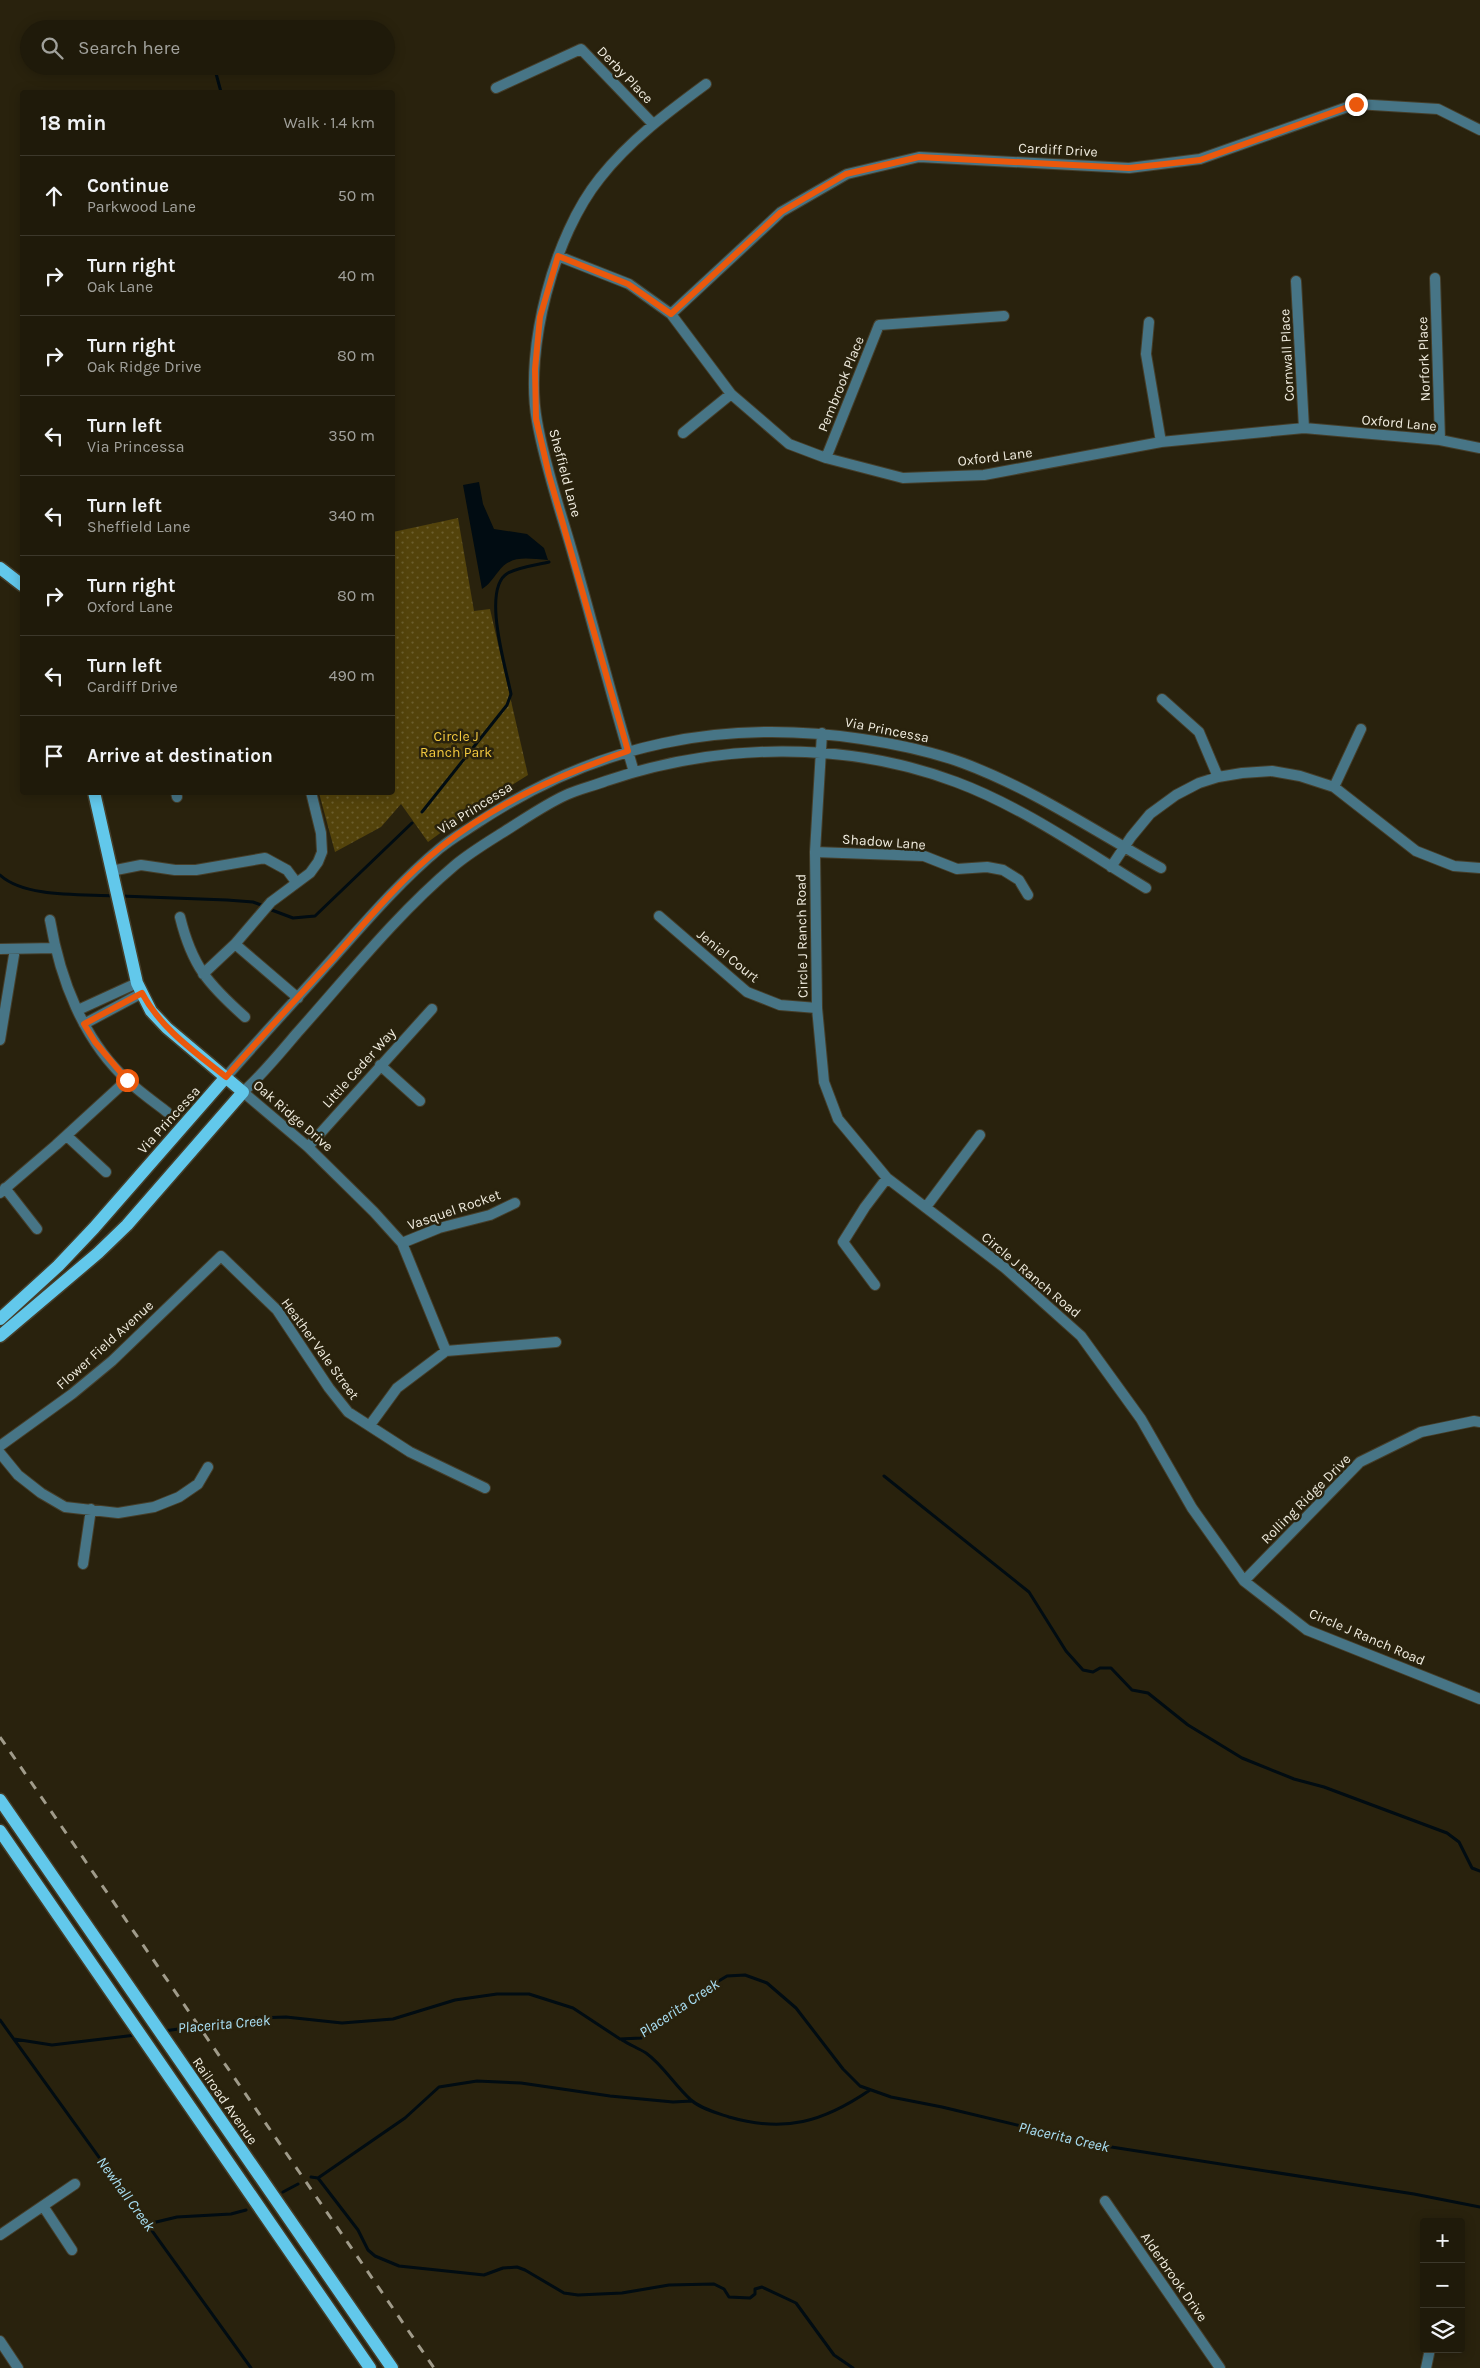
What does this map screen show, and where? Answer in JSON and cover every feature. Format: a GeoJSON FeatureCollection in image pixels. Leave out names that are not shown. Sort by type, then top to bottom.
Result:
{"type":"FeatureCollection","features":[{"type":"Feature","properties":{"kind":"main road"},"geometry":{"type":"LineString","coordinates":[[0,568],[20,584]]}},
{"type":"Feature","properties":{"kind":"main road","name":"Oak Ridge Drive"},"geometry":{"type":"LineString","coordinates":[[95,795],[139,988],[151,1011],[167,1028],[243,1092]]}},
{"type":"Feature","properties":{"kind":"main road","name":"Via Princessa"},"geometry":{"type":"LineString","coordinates":[[0,1319],[58,1266],[94,1228],[226,1077]]}},
{"type":"Feature","properties":{"kind":"main road"},"geometry":{"type":"LineString","coordinates":[[0,1336],[65,1282],[127,1225],[243,1092]]}},
{"type":"Feature","properties":{"kind":"main road","name":"Railroad Avenue"},"geometry":{"type":"LineString","coordinates":[[0,1800],[392,2368]]}},
{"type":"Feature","properties":{"kind":"main road"},"geometry":{"type":"LineString","coordinates":[[0,1831],[370,2368]]}},
{"type":"Feature","properties":{"kind":"main road"},"geometry":{"type":"LineString","coordinates":[[348,2336],[360,2339],[383,2368]]}},
{"type":"Feature","properties":{"kind":"street","name":"Derby Place"},"geometry":{"type":"LineString","coordinates":[[496,88],[581,49],[652,123]]}},
{"type":"Feature","properties":{"kind":"street","name":"Sheffield Lane"},"geometry":{"type":"LineString","coordinates":[[634,772],[549,475],[536,419],[535,369],[540,317],[558,256],[582,206],[600,178],[652,123],[706,84]]}},
{"type":"Feature","properties":{"kind":"street","name":"Cardiff Drive"},"geometry":{"type":"LineString","coordinates":[[671,314],[781,212],[846,174],[910,159],[919,157],[1129,168],[1200,160],[1356,104],[1438,109],[1480,130]]}},
{"type":"Feature","properties":{"kind":"street","name":"Oxford Lane"},"geometry":{"type":"LineString","coordinates":[[558,256],[628,284],[671,314],[731,394],[789,444],[826,458],[903,478],[984,475],[1161,442],[1304,428],[1440,440],[1480,448]]}},
{"type":"Feature","properties":{"kind":"street","name":"Norfork Place"},"geometry":{"type":"LineString","coordinates":[[1436,278],[1440,440]]}},
{"type":"Feature","properties":{"kind":"street","name":"Cornwall Place"},"geometry":{"type":"LineString","coordinates":[[1296,281],[1304,428]]}},
{"type":"Feature","properties":{"kind":"street","name":"Pembrook Place"},"geometry":{"type":"LineString","coordinates":[[826,458],[879,325],[1004,316]]}},
{"type":"Feature","properties":{"kind":"street"},"geometry":{"type":"LineString","coordinates":[[1149,322],[1146,354],[1161,442]]}},
{"type":"Feature","properties":{"kind":"street"},"geometry":{"type":"LineString","coordinates":[[683,433],[731,394]]}},
{"type":"Feature","properties":{"kind":"street"},"geometry":{"type":"LineString","coordinates":[[1162,699],[1200,732],[1218,777]]}},
{"type":"Feature","properties":{"kind":"street"},"geometry":{"type":"LineString","coordinates":[[1334,787],[1361,729]]}},
{"type":"Feature","properties":{"kind":"street","name":"Via Princessa"},"geometry":{"type":"LineString","coordinates":[[226,1077],[404,880],[441,847],[501,807],[540,785],[579,768],[628,751],[674,741],[743,732],[789,731],[822,733],[925,751],[964,764],[1029,794],[1161,868]]}},
{"type":"Feature","properties":{"kind":"street","name":"Circle J Ranch Road"},"geometry":{"type":"LineString","coordinates":[[822,733],[816,852],[817,1008],[824,1082],[838,1119],[887,1178],[1005,1268],[1082,1336],[1140,1419],[1192,1508],[1244,1581],[1307,1630],[1480,1699]]}},
{"type":"Feature","properties":{"kind":"street"},"geometry":{"type":"LineString","coordinates":[[243,1092],[396,922],[456,864],[527,817],[566,795],[634,772],[688,759],[726,754],[821,753],[866,759],[910,768],[957,782],[1020,812],[1146,888]]}},
{"type":"Feature","properties":{"kind":"street"},"geometry":{"type":"LineString","coordinates":[[1111,867],[1150,814],[1176,795],[1199,783],[1218,777],[1272,771],[1300,776],[1334,787],[1416,851],[1454,866],[1480,868]]}},
{"type":"Feature","properties":{"kind":"street"},"geometry":{"type":"LineString","coordinates":[[203,974],[235,944],[271,902],[310,873],[318,862],[322,852],[321,832],[312,795]]}},
{"type":"Feature","properties":{"kind":"street","name":"Shadow Lane"},"geometry":{"type":"LineString","coordinates":[[816,852],[924,856],[957,869],[987,867],[1003,870],[1019,880],[1028,894]]}},
{"type":"Feature","properties":{"kind":"street"},"geometry":{"type":"LineString","coordinates":[[111,871],[141,865],[176,870],[196,870],[265,858],[287,870],[296,882]]}},
{"type":"Feature","properties":{"kind":"street","name":"Jeniel Court"},"geometry":{"type":"LineString","coordinates":[[659,916],[747,992],[780,1005],[817,1008]]}},
{"type":"Feature","properties":{"kind":"street"},"geometry":{"type":"LineString","coordinates":[[180,917],[187,946],[203,974],[216,992],[245,1017]]}},
{"type":"Feature","properties":{"kind":"street"},"geometry":{"type":"LineString","coordinates":[[50,920],[55,948],[70,995],[84,1024],[95,1042],[127,1080],[167,1112]]}},
{"type":"Feature","properties":{"kind":"street"},"geometry":{"type":"LineString","coordinates":[[235,944],[298,998]]}},
{"type":"Feature","properties":{"kind":"street"},"geometry":{"type":"LineString","coordinates":[[0,949],[55,948]]}},
{"type":"Feature","properties":{"kind":"street"},"geometry":{"type":"LineString","coordinates":[[0,1040],[3,1008],[15,949]]}},
{"type":"Feature","properties":{"kind":"street"},"geometry":{"type":"LineString","coordinates":[[78,1010],[139,988]]}},
{"type":"Feature","properties":{"kind":"street"},"geometry":{"type":"LineString","coordinates":[[84,1024],[139,988]]}},
{"type":"Feature","properties":{"kind":"street","name":"Little Ceder Way"},"geometry":{"type":"LineString","coordinates":[[308,1147],[432,1009]]}},
{"type":"Feature","properties":{"kind":"street"},"geometry":{"type":"LineString","coordinates":[[380,1065],[420,1101]]}},
{"type":"Feature","properties":{"kind":"street"},"geometry":{"type":"LineString","coordinates":[[37,1229],[3,1190],[127,1080]]}},
{"type":"Feature","properties":{"kind":"street","name":"Oak Ridge Drive"},"geometry":{"type":"LineString","coordinates":[[243,1092],[308,1147],[374,1212],[402,1243],[446,1351]]}},
{"type":"Feature","properties":{"kind":"street"},"geometry":{"type":"LineString","coordinates":[[926,1207],[980,1135]]}},
{"type":"Feature","properties":{"kind":"street"},"geometry":{"type":"LineString","coordinates":[[66,1136],[106,1172]]}},
{"type":"Feature","properties":{"kind":"street"},"geometry":{"type":"LineString","coordinates":[[875,1285],[843,1242],[865,1207],[887,1178]]}},
{"type":"Feature","properties":{"kind":"street","name":"Vasquel Rocket"},"geometry":{"type":"LineString","coordinates":[[402,1243],[439,1228],[490,1215],[515,1203]]}},
{"type":"Feature","properties":{"kind":"street","name":"Heather Vale Street"},"geometry":{"type":"LineString","coordinates":[[221,1256],[277,1310],[329,1388],[348,1412],[410,1452],[485,1488]]}},
{"type":"Feature","properties":{"kind":"street","name":"Flower Field Avenue"},"geometry":{"type":"LineString","coordinates":[[0,1446],[72,1394],[112,1360],[221,1256]]}},
{"type":"Feature","properties":{"kind":"street"},"geometry":{"type":"LineString","coordinates":[[370,1425],[397,1388],[446,1351],[556,1342]]}},
{"type":"Feature","properties":{"kind":"street","name":"Rolling Ridge Drive"},"geometry":{"type":"LineString","coordinates":[[1244,1581],[1360,1462],[1421,1432],[1474,1421],[1480,1422]]}},
{"type":"Feature","properties":{"kind":"street"},"geometry":{"type":"LineString","coordinates":[[0,1453],[18,1475],[41,1494],[65,1506],[118,1513],[154,1507],[179,1497],[198,1484],[208,1467]]}},
{"type":"Feature","properties":{"kind":"street"},"geometry":{"type":"LineString","coordinates":[[83,1564],[91,1510]]}},
{"type":"Feature","properties":{"kind":"street"},"geometry":{"type":"LineString","coordinates":[[0,2235],[75,2184]]}},
{"type":"Feature","properties":{"kind":"street","name":"Alderbrook Drive"},"geometry":{"type":"LineString","coordinates":[[1105,2201],[1220,2368]]}},
{"type":"Feature","properties":{"kind":"street"},"geometry":{"type":"LineString","coordinates":[[42,2206],[72,2250]]}},
{"type":"Feature","properties":{"kind":"street"},"geometry":{"type":"LineString","coordinates":[[0,2341],[18,2368]]}},
{"type":"Feature","properties":{"kind":"street"},"geometry":{"type":"LineString","coordinates":[[1426,2368],[1429,2353]]}},
{"type":"Feature","properties":{"kind":"green space","name":"Circle J Ranch Park"},"geometry":{"type":"Polygon","coordinates":[[[458,518],[474,611],[490,609],[528,775],[472,810],[428,842],[401,804],[381,827],[335,852],[320,795],[395,795],[395,532],[458,518]]]}},
{"type":"Feature","properties":{"kind":"shaded area"},"geometry":{"type":"Polygon","coordinates":[[[479,482],[483,504],[494,529],[527,534],[544,548],[548,560],[520,559],[508,562],[482,589],[463,485],[479,482]]]}},
{"type":"Feature","properties":{"kind":"waterway"},"geometry":{"type":"LineString","coordinates":[[216,75],[220,90]]}},
{"type":"Feature","properties":{"kind":"waterway"},"geometry":{"type":"LineString","coordinates":[[422,812],[507,705],[511,694],[501,648],[496,611],[496,595],[500,581],[512,571],[549,562]]}},
{"type":"Feature","properties":{"kind":"waterway"},"geometry":{"type":"LineString","coordinates":[[269,909],[293,918],[315,916],[412,823]]}},
{"type":"Feature","properties":{"kind":"waterway"},"geometry":{"type":"LineString","coordinates":[[0,875],[24,888],[39,891],[71,895],[115,896]]}},
{"type":"Feature","properties":{"kind":"waterway"},"geometry":{"type":"LineString","coordinates":[[121,896],[227,900],[253,902],[264,906]]}},
{"type":"Feature","properties":{"kind":"waterway"},"geometry":{"type":"LineString","coordinates":[[884,1476],[1029,1592],[1066,1651],[1083,1670],[1093,1672],[1100,1668],[1111,1668],[1132,1690],[1148,1693],[1188,1725],[1242,1758],[1294,1779],[1324,1787],[1447,1833],[1459,1842],[1472,1868],[1480,1871]]}},
{"type":"Feature","properties":{"kind":"waterway","name":"Placerita Creek"},"geometry":{"type":"LineString","coordinates":[[164,2031],[257,2018],[286,2017],[342,2023],[393,2019],[455,2000],[497,1994],[529,1994],[573,2008],[620,2039],[641,2038],[707,1988],[727,1976],[745,1975],[767,1983],[796,2008],[843,2069],[860,2086],[891,2097],[942,2107],[1105,2146],[1414,2194],[1480,2207]]}},
{"type":"Feature","properties":{"kind":"waterway","name":"Newhall Creek"},"geometry":{"type":"LineString","coordinates":[[0,2020],[251,2368]]}},
{"type":"Feature","properties":{"kind":"waterway","name":"Placerita Creek"},"geometry":{"type":"LineString","coordinates":[[14,2039],[52,2045],[136,2035]]}},
{"type":"Feature","properties":{"kind":"waterway"},"geometry":{"type":"LineString","coordinates":[[622,2040],[652,2058],[695,2103],[714,2112],[749,2122],[768,2124],[803,2122],[836,2110],[870,2090]]}},
{"type":"Feature","properties":{"kind":"waterway"},"geometry":{"type":"LineString","coordinates":[[318,2178],[405,2118],[439,2087],[477,2081],[521,2083],[610,2096],[673,2102],[692,2101]]}},
{"type":"Feature","properties":{"kind":"waterway"},"geometry":{"type":"LineString","coordinates":[[311,2177],[318,2178],[358,2230],[368,2250],[375,2256],[399,2266],[484,2275],[503,2268],[517,2267],[564,2293],[578,2295],[622,2293],[669,2285],[714,2284],[724,2289],[729,2297],[750,2298],[755,2294],[755,2289],[762,2287],[796,2303],[834,2355],[853,2368]]}},
{"type":"Feature","properties":{"kind":"waterway"},"geometry":{"type":"LineString","coordinates":[[283,2192],[298,2184]]}},
{"type":"Feature","properties":{"kind":"waterway"},"geometry":{"type":"LineString","coordinates":[[148,2224],[177,2217],[231,2214],[246,2210]]}},
{"type":"Feature","properties":{"kind":"railway"},"geometry":{"type":"LineString","coordinates":[[0,1737],[434,2368]]}},
{"type":"Feature","properties":{"kind":"route"},"geometry":{"type":"LineString","coordinates":[[127,1080],[95,1042],[84,1024],[142,993],[151,1011],[167,1028],[226,1077],[404,880],[441,847],[501,807],[540,785],[579,768],[628,751],[549,475],[536,419],[535,369],[540,317],[558,256],[628,284],[671,314],[781,212],[846,174],[919,157],[1129,168],[1200,160],[1356,104]]}}]}
